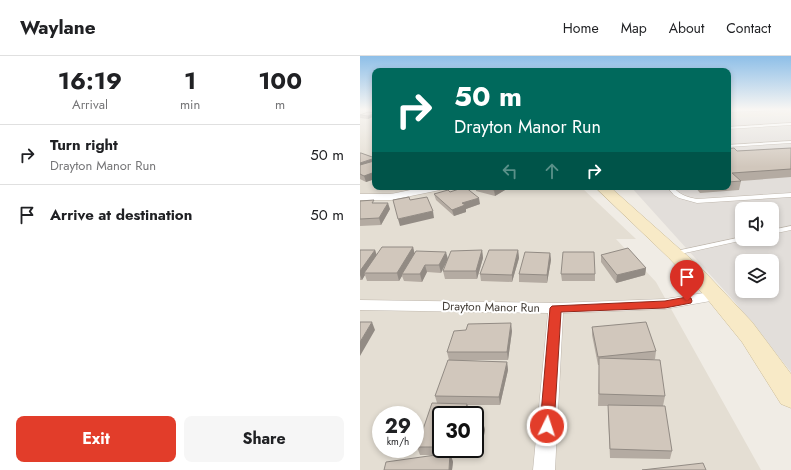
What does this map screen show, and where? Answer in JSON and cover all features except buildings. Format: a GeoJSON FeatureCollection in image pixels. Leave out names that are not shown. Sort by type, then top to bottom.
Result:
{"type":"FeatureCollection","features":[{"type":"Feature","properties":{"kind":"street"},"geometry":{"type":"LineString","coordinates":[[360,196],[391,197],[425,190]]}},
{"type":"Feature","properties":{"kind":"street"},"geometry":{"type":"LineString","coordinates":[[605,190],[676,253],[717,296],[745,329],[791,396]]}},
{"type":"Feature","properties":{"kind":"street","name":"Drayton Manor Run"},"geometry":{"type":"LineString","coordinates":[[360,305],[556,308],[665,304],[717,296]]}},
{"type":"Feature","properties":{"kind":"street"},"geometry":{"type":"LineString","coordinates":[[544,470],[556,308]]}},
{"type":"Feature","properties":{"kind":"lane"},"geometry":{"type":"LineString","coordinates":[[731,146],[791,142]]}},
{"type":"Feature","properties":{"kind":"lane"},"geometry":{"type":"LineString","coordinates":[[673,190],[681,197],[697,201],[791,195]]}},
{"type":"Feature","properties":{"kind":"lane"},"geometry":{"type":"LineString","coordinates":[[779,231],[791,228]]}},
{"type":"Feature","properties":{"kind":"lane"},"geometry":{"type":"LineString","coordinates":[[676,253],[735,240]]}},
{"type":"Feature","properties":{"kind":"shaded area"},"geometry":{"type":"Polygon","coordinates":[[[360,128],[372,128],[372,190],[584,190],[636,239],[616,239],[656,282],[761,470],[360,470],[360,128]]]}},
{"type":"Feature","properties":{"kind":"shaded area"},"geometry":{"type":"Polygon","coordinates":[[[731,128],[791,128],[791,372],[733,300],[634,190],[731,190],[731,128]]]}},
{"type":"Feature","properties":{"kind":"route"},"geometry":{"type":"LineString","coordinates":[[547,426],[556,308],[665,304],[687,301]]}}]}
